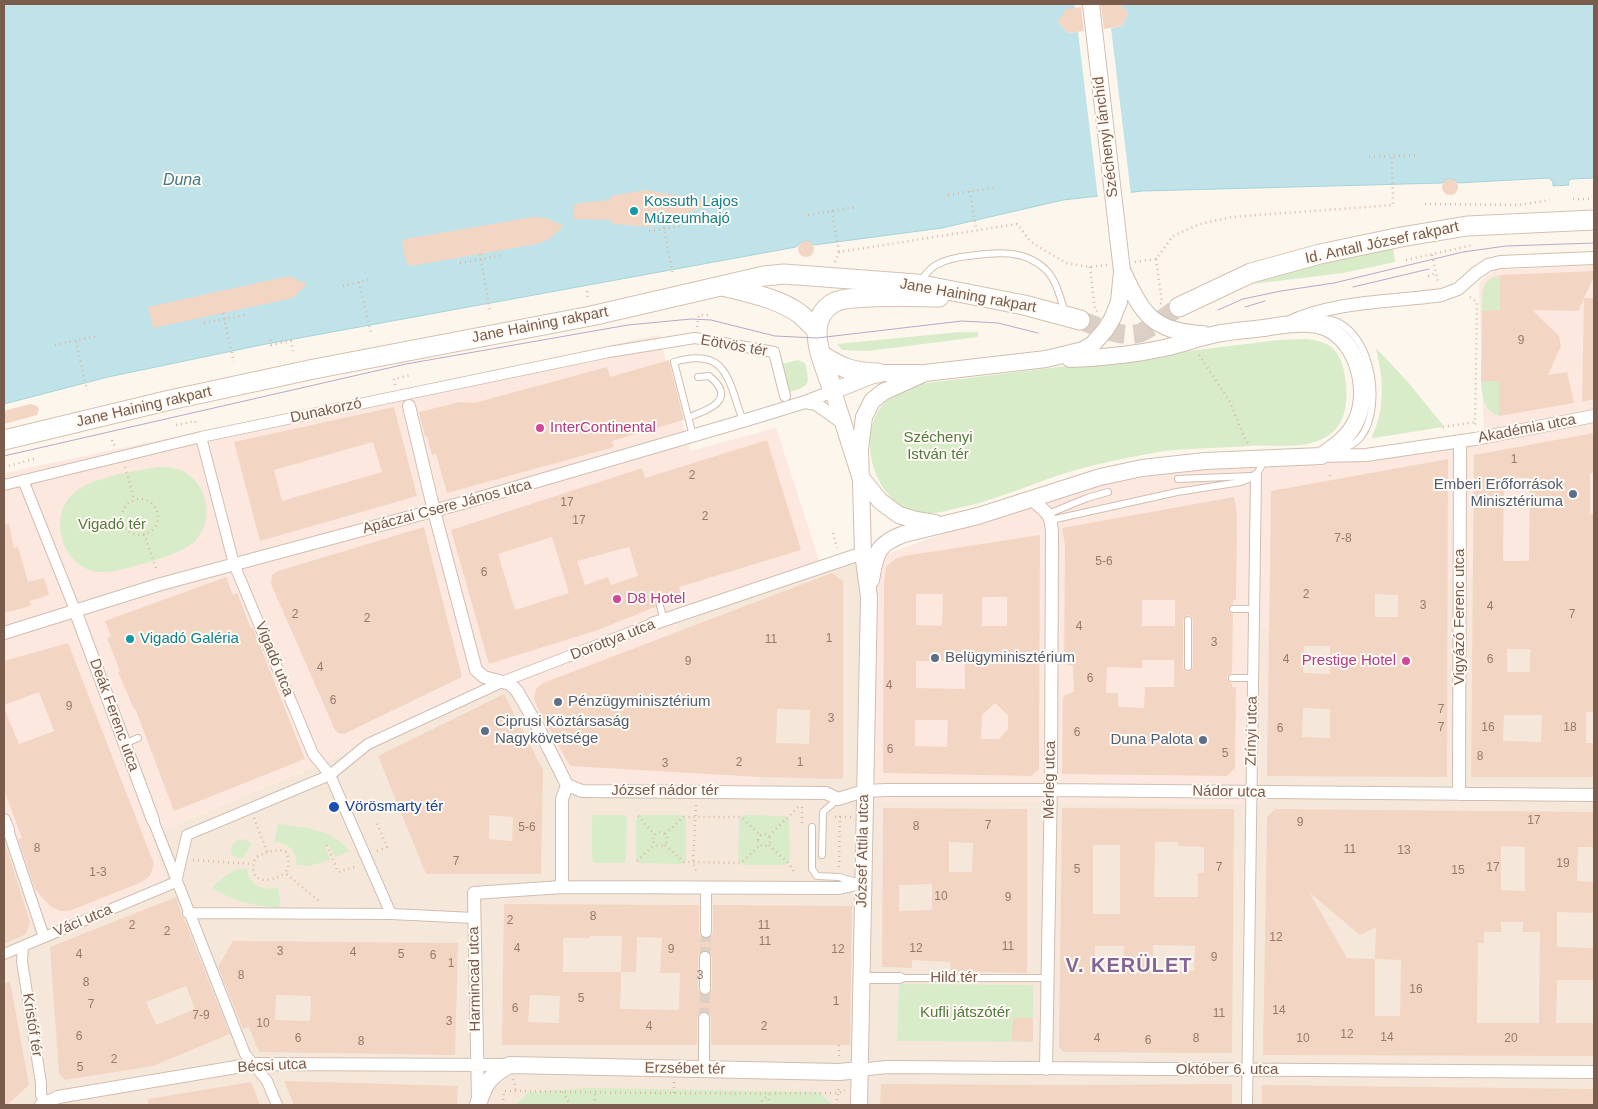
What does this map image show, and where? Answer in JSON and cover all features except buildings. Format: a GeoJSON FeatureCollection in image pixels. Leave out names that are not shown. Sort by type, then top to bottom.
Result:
{"type":"FeatureCollection","features":[{"type":"Feature","properties":{"kind":"main road","name":"Id. Antall József rakpart"},"geometry":{"type":"LineString","coordinates":[[1170,305],[1251,273],[1320,254],[1401,236],[1467,226],[1594,220]]}},
{"type":"Feature","properties":{"kind":"main road","name":"Jane Haining rakpart"},"geometry":{"type":"LineString","coordinates":[[4,440],[228,388],[406,350],[590,316],[764,276],[784,274],[917,284],[1080,315]]}},
{"type":"Feature","properties":{"kind":"main road"},"geometry":{"type":"LineString","coordinates":[[719,285],[770,299],[786,306],[799,314],[817,330]]}},
{"type":"Feature","properties":{"kind":"main road"},"geometry":{"type":"LineString","coordinates":[[833,391],[821,355],[817,330],[822,312],[834,302],[856,297],[975,295]]}},
{"type":"Feature","properties":{"kind":"main road"},"geometry":{"type":"LineString","coordinates":[[821,355],[846,369],[878,373]]}},
{"type":"Feature","properties":{"kind":"street","name":"Széchenyi lánchíd"},"geometry":{"type":"LineString","coordinates":[[1046,359],[1083,350],[1093,344],[1106,329],[1119,302],[1122,271],[1091,4]]}},
{"type":"Feature","properties":{"kind":"street"},"geometry":{"type":"LineString","coordinates":[[1283,325],[1301,316],[1327,310],[1442,295],[1458,289],[1488,265],[1500,262],[1594,258]]}},
{"type":"Feature","properties":{"kind":"street","name":"Széchenyi lánchíd"},"geometry":{"type":"LineString","coordinates":[[1122,271],[1136,301],[1150,318],[1166,328],[1186,333],[1215,334]]}},
{"type":"Feature","properties":{"kind":"street"},"geometry":{"type":"LineString","coordinates":[[693,436],[805,402],[878,373],[925,373],[1046,359],[1087,358],[1162,348],[1215,334],[1303,324],[1319,326],[1332,331],[1350,349],[1361,382],[1358,417],[1350,432],[1338,444],[1321,456]]}},
{"type":"Feature","properties":{"kind":"street","name":"Eötvös tér"},"geometry":{"type":"LineString","coordinates":[[650,346],[695,338],[774,352],[785,396]]}},
{"type":"Feature","properties":{"kind":"street","name":"Dunakorzó"},"geometry":{"type":"LineString","coordinates":[[4,485],[201,437],[408,400],[610,352],[650,346]]}},
{"type":"Feature","properties":{"kind":"street"},"geometry":{"type":"LineString","coordinates":[[868,597],[863,553],[860,476],[860,449],[864,417],[872,401],[884,392],[925,373]]}},
{"type":"Feature","properties":{"kind":"street"},"geometry":{"type":"LineString","coordinates":[[833,391],[860,476],[880,500],[899,515],[916,520],[944,524]]}},
{"type":"Feature","properties":{"kind":"street"},"geometry":{"type":"LineString","coordinates":[[408,400],[434,511],[476,670],[484,677],[510,684],[518,691],[567,785],[562,799],[562,887],[839,888],[862,884]]}},
{"type":"Feature","properties":{"kind":"street"},"geometry":{"type":"LineString","coordinates":[[805,402],[822,408],[843,423]]}},
{"type":"Feature","properties":{"kind":"street","name":"Akadémia utca"},"geometry":{"type":"LineString","coordinates":[[1460,441],[1594,416]]}},
{"type":"Feature","properties":{"kind":"street","name":"Apáczai Csere János utca"},"geometry":{"type":"LineString","coordinates":[[234,564],[434,511],[693,436]]}},
{"type":"Feature","properties":{"kind":"street"},"geometry":{"type":"LineString","coordinates":[[4,633],[161,584],[234,564],[201,437]]}},
{"type":"Feature","properties":{"kind":"street"},"geometry":{"type":"LineString","coordinates":[[868,597],[874,563],[882,546],[888,540],[1032,500],[1100,477],[1142,468],[1205,461],[1366,455],[1460,441]]}},
{"type":"Feature","properties":{"kind":"street","name":"Vigyázó Ferenc utca"},"geometry":{"type":"LineString","coordinates":[[1459,794],[1460,441]]}},
{"type":"Feature","properties":{"kind":"street","name":"Zrínyi utca"},"geometry":{"type":"LineString","coordinates":[[1247,1105],[1256,476]]}},
{"type":"Feature","properties":{"kind":"street"},"geometry":{"type":"LineString","coordinates":[[23,480],[75,610]]}},
{"type":"Feature","properties":{"kind":"street"},"geometry":{"type":"LineString","coordinates":[[1032,500],[1049,516]]}},
{"type":"Feature","properties":{"kind":"street","name":"Mérleg utca"},"geometry":{"type":"LineString","coordinates":[[1046,1069],[1050,790],[1049,516]]}},
{"type":"Feature","properties":{"kind":"street","name":"Dorottya utca"},"geometry":{"type":"LineString","coordinates":[[330,774],[368,744],[502,682],[652,624],[863,553]]}},
{"type":"Feature","properties":{"kind":"street","name":"Vigadó utca"},"geometry":{"type":"LineString","coordinates":[[234,564],[313,754],[330,774]]}},
{"type":"Feature","properties":{"kind":"street","name":"József Attila utca"},"geometry":{"type":"LineString","coordinates":[[859,1105],[868,597]]}},
{"type":"Feature","properties":{"kind":"street","name":"Deák Ferenc utca"},"geometry":{"type":"LineString","coordinates":[[75,610],[152,820]]}},
{"type":"Feature","properties":{"kind":"street"},"geometry":{"type":"LineString","coordinates":[[176,882],[187,835],[330,774],[391,914]]}},
{"type":"Feature","properties":{"kind":"street","name":"József nádor tér"},"geometry":{"type":"LineString","coordinates":[[567,785],[582,791],[826,793],[839,804]]}},
{"type":"Feature","properties":{"kind":"street","name":"Nádor utca"},"geometry":{"type":"LineString","coordinates":[[864,791],[1050,790],[1594,795]]}},
{"type":"Feature","properties":{"kind":"street"},"geometry":{"type":"LineString","coordinates":[[839,804],[864,791]]}},
{"type":"Feature","properties":{"kind":"street"},"geometry":{"type":"LineString","coordinates":[[152,820],[245,1054],[267,1081],[276,1105]]}},
{"type":"Feature","properties":{"kind":"street"},"geometry":{"type":"LineString","coordinates":[[5,827],[44,937]]}},
{"type":"Feature","properties":{"kind":"street","name":"Váci utca"},"geometry":{"type":"LineString","coordinates":[[4,954],[176,882]]}},
{"type":"Feature","properties":{"kind":"street","name":"Harmincad utca"},"geometry":{"type":"LineString","coordinates":[[477,1065],[474,893],[562,887]]}},
{"type":"Feature","properties":{"kind":"street"},"geometry":{"type":"LineString","coordinates":[[706,887],[706,932]]}},
{"type":"Feature","properties":{"kind":"street"},"geometry":{"type":"LineString","coordinates":[[188,913],[391,914],[474,918]]}},
{"type":"Feature","properties":{"kind":"street","name":"Kristóf tér"},"geometry":{"type":"LineString","coordinates":[[23,946],[22,961],[41,1083],[41,1095],[45,1104]]}},
{"type":"Feature","properties":{"kind":"street"},"geometry":{"type":"LineString","coordinates":[[705,957],[705,989]]}},
{"type":"Feature","properties":{"kind":"street","name":"Hild tér"},"geometry":{"type":"LineString","coordinates":[[861,978],[900,978]]}},
{"type":"Feature","properties":{"kind":"street"},"geometry":{"type":"LineString","coordinates":[[704,1018],[704,1070]]}},
{"type":"Feature","properties":{"kind":"street","name":"Bécsi utca"},"geometry":{"type":"LineString","coordinates":[[45,1104],[58,1097],[254,1064],[477,1065]]}},
{"type":"Feature","properties":{"kind":"street"},"geometry":{"type":"LineString","coordinates":[[477,1065],[478,1105]]}},
{"type":"Feature","properties":{"kind":"street","name":"Erzsébet tér"},"geometry":{"type":"LineString","coordinates":[[477,1065],[839,1072],[860,1070]]}},
{"type":"Feature","properties":{"kind":"street"},"geometry":{"type":"LineString","coordinates":[[478,1105],[482,1090],[491,1077],[510,1065]]}},
{"type":"Feature","properties":{"kind":"street","name":"Október 6. utca"},"geometry":{"type":"LineString","coordinates":[[860,1070],[886,1068],[1594,1072]]}},
{"type":"Feature","properties":{"kind":"lane"},"geometry":{"type":"LineString","coordinates":[[917,284],[934,266],[949,259],[996,252],[1015,254],[1032,261],[1046,270],[1080,315]]}},
{"type":"Feature","properties":{"kind":"lane"},"geometry":{"type":"LineString","coordinates":[[693,436],[674,362],[694,357],[716,362],[726,371],[743,421]]}},
{"type":"Feature","properties":{"kind":"lane"},"geometry":{"type":"LineString","coordinates":[[689,417],[712,408],[718,404],[721,396],[716,381],[709,376],[698,377]]}},
{"type":"Feature","properties":{"kind":"lane"},"geometry":{"type":"LineString","coordinates":[[1049,516],[1177,492],[1230,485],[1256,476],[1266,458]]}},
{"type":"Feature","properties":{"kind":"lane"},"geometry":{"type":"LineString","coordinates":[[1178,479],[1256,476]]}},
{"type":"Feature","properties":{"kind":"lane"},"geometry":{"type":"LineString","coordinates":[[1049,516],[1087,498],[1108,492]]}},
{"type":"Feature","properties":{"kind":"lane"},"geometry":{"type":"LineString","coordinates":[[660,606],[664,620]]}},
{"type":"Feature","properties":{"kind":"lane"},"geometry":{"type":"LineString","coordinates":[[1233,609],[1254,609]]}},
{"type":"Feature","properties":{"kind":"lane"},"geometry":{"type":"LineString","coordinates":[[1188,620],[1188,667]]}},
{"type":"Feature","properties":{"kind":"lane"},"geometry":{"type":"LineString","coordinates":[[1232,678],[1252,678]]}},
{"type":"Feature","properties":{"kind":"lane"},"geometry":{"type":"LineString","coordinates":[[124,744],[138,738]]}},
{"type":"Feature","properties":{"kind":"lane"},"geometry":{"type":"LineString","coordinates":[[822,855],[823,812],[839,804]]}},
{"type":"Feature","properties":{"kind":"lane"},"geometry":{"type":"LineString","coordinates":[[812,827],[812,870],[817,876],[839,877],[862,884]]}},
{"type":"Feature","properties":{"kind":"lane","name":"Hild tér"},"geometry":{"type":"LineString","coordinates":[[900,978],[1047,978]]}},
{"type":"Feature","properties":{"kind":"path"},"geometry":{"type":"LineString","coordinates":[[1369,157],[1419,155]]}},
{"type":"Feature","properties":{"kind":"path"},"geometry":{"type":"LineString","coordinates":[[1140,261],[1156,259],[1174,236],[1200,224],[1232,217],[1393,205],[1392,156]]}},
{"type":"Feature","properties":{"kind":"path"},"geometry":{"type":"LineString","coordinates":[[948,195],[997,187]]}},
{"type":"Feature","properties":{"kind":"path"},"geometry":{"type":"LineString","coordinates":[[970,191],[976,230]]}},
{"type":"Feature","properties":{"kind":"path"},"geometry":{"type":"LineString","coordinates":[[1573,199],[1594,199]]}},
{"type":"Feature","properties":{"kind":"path"},"geometry":{"type":"LineString","coordinates":[[1424,204],[1519,205],[1550,200]]}},
{"type":"Feature","properties":{"kind":"path"},"geometry":{"type":"LineString","coordinates":[[808,215],[856,207]]}},
{"type":"Feature","properties":{"kind":"path"},"geometry":{"type":"LineString","coordinates":[[832,211],[839,252],[834,263]]}},
{"type":"Feature","properties":{"kind":"path"},"geometry":{"type":"LineString","coordinates":[[664,222],[673,276]]}},
{"type":"Feature","properties":{"kind":"path"},"geometry":{"type":"LineString","coordinates":[[839,252],[1016,224],[1031,242],[1066,263],[1090,267],[1104,266]]}},
{"type":"Feature","properties":{"kind":"path"},"geometry":{"type":"LineString","coordinates":[[649,232],[682,226]]}},
{"type":"Feature","properties":{"kind":"path"},"geometry":{"type":"LineString","coordinates":[[1406,260],[1472,245]]}},
{"type":"Feature","properties":{"kind":"path"},"geometry":{"type":"LineString","coordinates":[[480,254],[490,311]]}},
{"type":"Feature","properties":{"kind":"path"},"geometry":{"type":"LineString","coordinates":[[460,263],[503,255]]}},
{"type":"Feature","properties":{"kind":"path"},"geometry":{"type":"LineString","coordinates":[[1432,255],[1437,278]]}},
{"type":"Feature","properties":{"kind":"path"},"geometry":{"type":"LineString","coordinates":[[1156,259],[1170,305]]}},
{"type":"Feature","properties":{"kind":"path"},"geometry":{"type":"LineString","coordinates":[[1080,315],[1090,267]]}},
{"type":"Feature","properties":{"kind":"path"},"geometry":{"type":"LineString","coordinates":[[1428,276],[1436,273]]}},
{"type":"Feature","properties":{"kind":"path"},"geometry":{"type":"LineString","coordinates":[[343,286],[372,279]]}},
{"type":"Feature","properties":{"kind":"path"},"geometry":{"type":"LineString","coordinates":[[360,282],[371,333]]}},
{"type":"Feature","properties":{"kind":"path"},"geometry":{"type":"LineString","coordinates":[[1443,427],[1475,422],[1477,302],[1458,289]]}},
{"type":"Feature","properties":{"kind":"path"},"geometry":{"type":"LineString","coordinates":[[223,313],[234,362]]}},
{"type":"Feature","properties":{"kind":"path"},"geometry":{"type":"LineString","coordinates":[[204,323],[245,315]]}},
{"type":"Feature","properties":{"kind":"path"},"geometry":{"type":"LineString","coordinates":[[695,338],[699,315],[709,315]]}},
{"type":"Feature","properties":{"kind":"path"},"geometry":{"type":"LineString","coordinates":[[55,345],[97,336]]}},
{"type":"Feature","properties":{"kind":"path"},"geometry":{"type":"LineString","coordinates":[[270,340],[271,345],[291,341],[293,351]]}},
{"type":"Feature","properties":{"kind":"path"},"geometry":{"type":"LineString","coordinates":[[76,341],[88,390]]}},
{"type":"Feature","properties":{"kind":"path"},"geometry":{"type":"LineString","coordinates":[[1476,346],[1482,346]]}},
{"type":"Feature","properties":{"kind":"path"},"geometry":{"type":"LineString","coordinates":[[1197,351],[1229,400],[1245,439],[1250,445]]}},
{"type":"Feature","properties":{"kind":"path"},"geometry":{"type":"LineString","coordinates":[[400,377],[411,375]]}},
{"type":"Feature","properties":{"kind":"path"},"geometry":{"type":"LineString","coordinates":[[176,425],[195,421]]}},
{"type":"Feature","properties":{"kind":"path"},"geometry":{"type":"LineString","coordinates":[[112,440],[114,445]]}},
{"type":"Feature","properties":{"kind":"path"},"geometry":{"type":"LineString","coordinates":[[122,456],[134,499]]}},
{"type":"Feature","properties":{"kind":"path"},"geometry":{"type":"LineString","coordinates":[[4,467],[34,460]]}},
{"type":"Feature","properties":{"kind":"path"},"geometry":{"type":"LineString","coordinates":[[1330,475],[1330,480]]}},
{"type":"Feature","properties":{"kind":"path"},"geometry":{"type":"LineString","coordinates":[[134,499],[146,499],[155,506],[157,512],[157,523],[154,528],[144,534],[138,535],[126,530],[121,518],[124,506],[134,499]]}},
{"type":"Feature","properties":{"kind":"path"},"geometry":{"type":"LineString","coordinates":[[144,534],[161,584]]}},
{"type":"Feature","properties":{"kind":"path"},"geometry":{"type":"LineString","coordinates":[[696,792],[693,863],[700,882],[706,887]]}},
{"type":"Feature","properties":{"kind":"path"},"geometry":{"type":"LineString","coordinates":[[769,836],[802,803]]}},
{"type":"Feature","properties":{"kind":"path"},"geometry":{"type":"LineString","coordinates":[[839,804],[839,877]]}},
{"type":"Feature","properties":{"kind":"path"},"geometry":{"type":"LineString","coordinates":[[250,809],[267,852]]}},
{"type":"Feature","properties":{"kind":"path"},"geometry":{"type":"LineString","coordinates":[[638,816],[655,835],[655,844]]}},
{"type":"Feature","properties":{"kind":"path"},"geometry":{"type":"LineString","coordinates":[[665,834],[684,817],[741,817],[760,836]]}},
{"type":"Feature","properties":{"kind":"path"},"geometry":{"type":"LineString","coordinates":[[835,818],[840,818]]}},
{"type":"Feature","properties":{"kind":"path"},"geometry":{"type":"LineString","coordinates":[[327,845],[338,872],[368,859],[387,847],[377,823]]}},
{"type":"Feature","properties":{"kind":"path"},"geometry":{"type":"LineString","coordinates":[[655,835],[660,832],[665,834],[668,839],[665,845]]}},
{"type":"Feature","properties":{"kind":"path"},"geometry":{"type":"LineString","coordinates":[[760,836],[764,834],[769,836]]}},
{"type":"Feature","properties":{"kind":"path"},"geometry":{"type":"LineString","coordinates":[[760,836],[758,839],[760,845]]}},
{"type":"Feature","properties":{"kind":"path"},"geometry":{"type":"LineString","coordinates":[[760,845],[764,847],[769,844],[771,840],[769,836]]}},
{"type":"Feature","properties":{"kind":"path"},"geometry":{"type":"LineString","coordinates":[[655,844],[665,845],[684,862],[693,863],[741,863],[760,845]]}},
{"type":"Feature","properties":{"kind":"path"},"geometry":{"type":"LineString","coordinates":[[638,861],[655,844]]}},
{"type":"Feature","properties":{"kind":"path"},"geometry":{"type":"LineString","coordinates":[[769,844],[788,863],[796,876]]}},
{"type":"Feature","properties":{"kind":"path"},"geometry":{"type":"LineString","coordinates":[[280,850],[286,852],[289,859],[289,865],[285,873],[276,879],[268,881],[262,880],[255,875],[253,864],[258,855],[280,850]]}},
{"type":"Feature","properties":{"kind":"path"},"geometry":{"type":"LineString","coordinates":[[182,860],[253,864]]}},
{"type":"Feature","properties":{"kind":"path"},"geometry":{"type":"LineString","coordinates":[[285,873],[333,914]]}},
{"type":"Feature","properties":{"kind":"path"},"geometry":{"type":"LineString","coordinates":[[503,1105],[504,1091],[839,1093]]}},
{"type":"Feature","properties":{"kind":"path"},"geometry":{"type":"LineString","coordinates":[[563,1092],[570,1105]]}},
{"type":"Feature","properties":{"kind":"path"},"geometry":{"type":"LineString","coordinates":[[594,1093],[594,1105]]}},
{"type":"Feature","properties":{"kind":"path"},"geometry":{"type":"LineString","coordinates":[[758,1105],[769,1094]]}},
{"type":"Feature","properties":{"kind":"path"},"geometry":{"type":"LineString","coordinates":[[768,1105],[769,1094]]}},
{"type":"Feature","properties":{"kind":"shaded area"},"geometry":{"type":"Polygon","coordinates":[[[1594,265],[1594,587],[1555,587],[1473,578],[1366,576],[1365,631],[1260,629],[1260,804],[868,801],[872,559],[1030,503],[1129,475],[1484,440],[1479,283],[1495,270],[1594,265]]]}},
{"type":"Feature","properties":{"kind":"shaded area"},"geometry":{"type":"Polygon","coordinates":[[[659,335],[690,451],[776,428],[822,569],[677,624],[675,633],[762,691],[759,787],[565,790],[506,685],[151,835],[166,882],[49,928],[4,800],[4,473],[659,335]]]}},
{"type":"Feature","properties":{"kind":"shaded area"},"geometry":{"type":"Polygon","coordinates":[[[872,559],[1049,802],[1260,804],[1260,629],[1269,628],[1365,576],[1473,578],[1556,587],[1594,587],[1594,1105],[833,1105],[819,1092],[529,1092],[515,1105],[4,1105],[4,800],[49,928],[151,835],[507,685],[675,633],[677,624],[822,569],[872,559]]]}},
{"type":"Feature","properties":{"kind":"green space"},"geometry":{"type":"Polygon","coordinates":[[[1393,248],[1395,262],[1343,273],[1253,284],[1265,277],[1393,248]]]}},
{"type":"Feature","properties":{"kind":"green space"},"geometry":{"type":"Polygon","coordinates":[[[1500,275],[1500,310],[1482,311],[1482,293],[1486,284],[1493,277],[1500,275]]]}},
{"type":"Feature","properties":{"kind":"green space"},"geometry":{"type":"Polygon","coordinates":[[[960,332],[978,332],[978,337],[868,351],[842,350],[837,344],[960,332]]]}},
{"type":"Feature","properties":{"kind":"green space","name":"Széchenyi István tér"},"geometry":{"type":"Polygon","coordinates":[[[1307,339],[1332,347],[1343,366],[1346,385],[1345,409],[1340,423],[1329,435],[1313,442],[1295,446],[1185,449],[1146,454],[1056,476],[971,505],[931,513],[917,512],[902,506],[889,495],[879,481],[873,465],[870,448],[871,431],[876,415],[890,398],[919,384],[1279,340],[1307,339]]]}},
{"type":"Feature","properties":{"kind":"green space"},"geometry":{"type":"Polygon","coordinates":[[[1376,348],[1407,381],[1443,427],[1372,437],[1380,415],[1382,393],[1376,348]]]}},
{"type":"Feature","properties":{"kind":"green space"},"geometry":{"type":"Polygon","coordinates":[[[798,360],[805,363],[808,380],[805,386],[789,392],[782,364],[798,360]]]}},
{"type":"Feature","properties":{"kind":"green space"},"geometry":{"type":"Polygon","coordinates":[[[1481,381],[1499,381],[1499,416],[1490,411],[1484,402],[1481,381]]]}},
{"type":"Feature","properties":{"kind":"green space","name":"Vigadó tér"},"geometry":{"type":"Polygon","coordinates":[[[157,467],[183,471],[199,485],[206,504],[207,514],[201,534],[194,542],[177,552],[114,571],[91,570],[79,564],[70,555],[63,542],[60,529],[61,515],[66,503],[75,492],[92,482],[114,475],[157,467]]]}},
{"type":"Feature","properties":{"kind":"green space"},"geometry":{"type":"Polygon","coordinates":[[[594,815],[624,815],[627,817],[626,860],[624,863],[594,863],[592,860],[592,817],[594,815]]]}},
{"type":"Feature","properties":{"kind":"green space"},"geometry":{"type":"Polygon","coordinates":[[[639,815],[682,815],[686,819],[686,860],[682,864],[639,863],[636,859],[636,818],[639,815]]]}},
{"type":"Feature","properties":{"kind":"green space"},"geometry":{"type":"Polygon","coordinates":[[[743,815],[785,816],[789,819],[790,861],[785,865],[743,865],[738,860],[739,819],[743,815]]]}},
{"type":"Feature","properties":{"kind":"green space"},"geometry":{"type":"Polygon","coordinates":[[[278,824],[316,830],[335,838],[349,851],[335,858],[329,844],[325,846],[330,860],[309,866],[296,865],[294,851],[284,844],[274,842],[278,824]]]}},
{"type":"Feature","properties":{"kind":"green space"},"geometry":{"type":"Polygon","coordinates":[[[239,839],[247,840],[251,845],[243,857],[238,858],[231,854],[231,849],[233,843],[239,839]]]}},
{"type":"Feature","properties":{"kind":"green space"},"geometry":{"type":"Polygon","coordinates":[[[247,868],[253,883],[266,889],[278,888],[279,908],[244,902],[212,888],[228,874],[247,868]]]}},
{"type":"Feature","properties":{"kind":"green space","name":"Kufli játszótér"},"geometry":{"type":"Polygon","coordinates":[[[899,984],[1033,985],[1033,1042],[897,1041],[899,984]]]}},
{"type":"Feature","properties":{"kind":"green space"},"geometry":{"type":"Polygon","coordinates":[[[590,1088],[819,1092],[833,1105],[515,1105],[529,1092],[590,1088]]]}},
{"type":"Feature","properties":{"kind":"water","name":"Duna"},"geometry":{"type":"Polygon","coordinates":[[[4,4],[1594,4],[1594,178],[1571,179],[1568,182],[1569,185],[1553,186],[1553,182],[1549,178],[1458,183],[1453,179],[1447,179],[1442,183],[1143,191],[1063,200],[942,228],[814,245],[808,241],[801,242],[796,247],[261,345],[108,377],[4,404],[4,4]]]}},
{"type":"Feature","properties":{"kind":"pier"},"geometry":{"type":"Polygon","coordinates":[[[1074,4],[1120,4],[1128,13],[1122,26],[1111,28],[1131,195],[1098,198],[1078,32],[1068,33],[1058,22],[1075,8],[1074,4]]]}},
{"type":"Feature","properties":{"kind":"tunnel"},"geometry":{"type":"LineString","coordinates":[[1080,320],[1109,331],[1133,334],[1140,333],[1149,328],[1179,307]]}},
{"type":"Feature","properties":{"kind":"tunnel"},"geometry":{"type":"LineString","coordinates":[[705,957],[706,932]]}},
{"type":"Feature","properties":{"kind":"tunnel"},"geometry":{"type":"LineString","coordinates":[[704,1018],[705,989]]}},
{"type":"Feature","properties":{"kind":"tram line"},"geometry":{"type":"LineString","coordinates":[[1218,310],[1243,299],[1334,283],[1463,252],[1506,246],[1594,243]]}},
{"type":"Feature","properties":{"kind":"tram line"},"geometry":{"type":"LineString","coordinates":[[1353,287],[1429,269]]}},
{"type":"Feature","properties":{"kind":"tram line"},"geometry":{"type":"LineString","coordinates":[[1245,307],[1265,301]]}},
{"type":"Feature","properties":{"kind":"tram line"},"geometry":{"type":"LineString","coordinates":[[4,456],[406,364],[628,325],[691,319],[711,320],[775,336],[817,338],[962,321],[998,323],[1038,333]]}},
{"type":"Feature","properties":{"kind":"place","name":"Kossuth Lajos Múzeumhajó"},"geometry":{"type":"Point","coordinates":[634,211]}},
{"type":"Feature","properties":{"kind":"place","name":"InterContinental"},"geometry":{"type":"Point","coordinates":[540,428]}},
{"type":"Feature","properties":{"kind":"place","name":"Emberi Erőforrások Minisztériuma"},"geometry":{"type":"Point","coordinates":[1573,494]}},
{"type":"Feature","properties":{"kind":"place","name":"D8 Hotel"},"geometry":{"type":"Point","coordinates":[617,599]}},
{"type":"Feature","properties":{"kind":"place","name":"Vigadó Galéria"},"geometry":{"type":"Point","coordinates":[130,639]}},
{"type":"Feature","properties":{"kind":"place","name":"Belügyminisztérium"},"geometry":{"type":"Point","coordinates":[935,658]}},
{"type":"Feature","properties":{"kind":"place","name":"Prestige Hotel"},"geometry":{"type":"Point","coordinates":[1406,661]}},
{"type":"Feature","properties":{"kind":"place","name":"Pénzügyminisztérium"},"geometry":{"type":"Point","coordinates":[558,702]}},
{"type":"Feature","properties":{"kind":"place","name":"Ciprusi Köztársaság Nagykövetsége"},"geometry":{"type":"Point","coordinates":[485,731]}},
{"type":"Feature","properties":{"kind":"place","name":"Duna Palota"},"geometry":{"type":"Point","coordinates":[1203,740]}},
{"type":"Feature","properties":{"kind":"place","name":"Vörösmarty tér"},"geometry":{"type":"Point","coordinates":[334,807]}},
{"type":"Feature","properties":{"kind":"district","name":"V. KERÜLET"},"geometry":{"type":"Point","coordinates":[1129,966]}}]}
